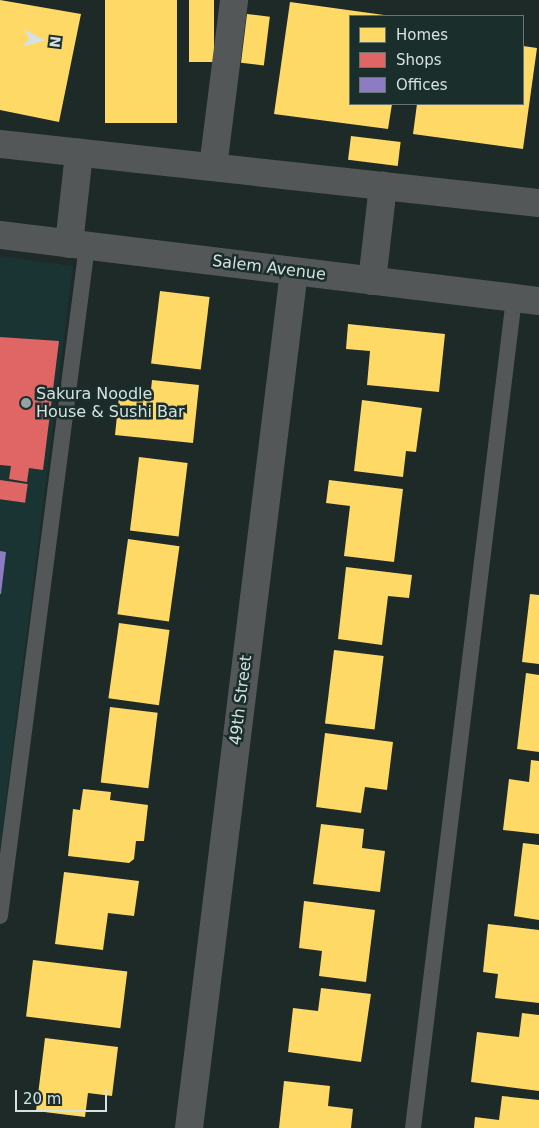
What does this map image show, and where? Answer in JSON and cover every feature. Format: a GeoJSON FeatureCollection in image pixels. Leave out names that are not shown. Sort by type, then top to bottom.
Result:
{"type":"FeatureCollection","features":[{"type":"Feature","properties":{"kind":"street"},"geometry":{"type":"LineString","coordinates":[[213,167],[234,0]]}},
{"type":"Feature","properties":{"kind":"street"},"geometry":{"type":"LineString","coordinates":[[0,144],[539,203]]}},
{"type":"Feature","properties":{"kind":"street"},"geometry":{"type":"LineString","coordinates":[[78,245],[79,153]]}},
{"type":"Feature","properties":{"kind":"street"},"geometry":{"type":"LineString","coordinates":[[372,281],[383,186]]}},
{"type":"Feature","properties":{"kind":"street","name":"Salem Avenue"},"geometry":{"type":"LineString","coordinates":[[0,235],[294,272],[532,297]]}},
{"type":"Feature","properties":{"kind":"street","name":"49th Street"},"geometry":{"type":"LineString","coordinates":[[189,1128],[294,272]]}},
{"type":"Feature","properties":{"kind":"lane"},"geometry":{"type":"LineString","coordinates":[[0,916],[78,245]]}},
{"type":"Feature","properties":{"kind":"lane"},"geometry":{"type":"LineString","coordinates":[[413,1128],[532,297]]}},
{"type":"Feature","properties":{"kind":"shaded area"},"geometry":{"type":"Polygon","coordinates":[[[0,256],[73,266],[0,848],[0,256]]]}},
{"type":"Feature","properties":{"kind":"building: Homes"},"geometry":{"type":"Polygon","coordinates":[[[0,0],[81,14],[59,122],[0,110],[0,0]]]}},
{"type":"Feature","properties":{"kind":"building: Homes"},"geometry":{"type":"Polygon","coordinates":[[[105,0],[177,0],[177,123],[105,123],[105,0]]]}},
{"type":"Feature","properties":{"kind":"building: Homes"},"geometry":{"type":"Polygon","coordinates":[[[189,0],[214,0],[214,62],[189,62],[189,0]]]}},
{"type":"Feature","properties":{"kind":"building: Homes"},"geometry":{"type":"Polygon","coordinates":[[[290,2],[384,15],[349,15],[349,105],[392,105],[388,129],[274,114],[290,2]]]}},
{"type":"Feature","properties":{"kind":"building: Homes"},"geometry":{"type":"Polygon","coordinates":[[[247,14],[270,17],[264,65],[241,63],[247,14]]]}},
{"type":"Feature","properties":{"kind":"building: Homes"},"geometry":{"type":"Polygon","coordinates":[[[524,46],[537,48],[523,149],[413,134],[417,105],[524,105],[524,46]]]}},
{"type":"Feature","properties":{"kind":"building: Homes"},"geometry":{"type":"Polygon","coordinates":[[[351,136],[401,142],[398,166],[348,160],[351,136]]]}},
{"type":"Feature","properties":{"kind":"building: Homes"},"geometry":{"type":"Polygon","coordinates":[[[160,291],[210,297],[201,370],[151,363],[160,291]]]}},
{"type":"Feature","properties":{"kind":"building: Homes"},"geometry":{"type":"Polygon","coordinates":[[[348,324],[445,334],[439,392],[367,385],[370,351],[346,349],[348,324]]]}},
{"type":"Feature","properties":{"kind":"building: Homes"},"geometry":{"type":"Polygon","coordinates":[[[152,380],[199,385],[193,443],[115,435],[119,396],[150,399],[152,380]]]}},
{"type":"Feature","properties":{"kind":"building: Homes"},"geometry":{"type":"Polygon","coordinates":[[[362,400],[422,408],[416,452],[406,451],[403,477],[354,471],[362,400]]]}},
{"type":"Feature","properties":{"kind":"building: Homes"},"geometry":{"type":"Polygon","coordinates":[[[139,457],[188,463],[179,536],[130,530],[139,457]]]}},
{"type":"Feature","properties":{"kind":"building: Homes"},"geometry":{"type":"Polygon","coordinates":[[[329,480],[403,489],[394,562],[344,556],[350,506],[326,503],[329,480]]]}},
{"type":"Feature","properties":{"kind":"building: Homes"},"geometry":{"type":"Polygon","coordinates":[[[128,539],[179,546],[169,621],[117,614],[128,539]]]}},
{"type":"Feature","properties":{"kind":"building: Homes"},"geometry":{"type":"Polygon","coordinates":[[[346,567],[412,575],[409,598],[388,596],[382,645],[338,639],[346,567]]]}},
{"type":"Feature","properties":{"kind":"building: Homes"},"geometry":{"type":"Polygon","coordinates":[[[530,594],[539,595],[539,664],[522,662],[530,594]]]}},
{"type":"Feature","properties":{"kind":"building: Homes"},"geometry":{"type":"Polygon","coordinates":[[[119,623],[170,630],[159,705],[108,698],[119,623]]]}},
{"type":"Feature","properties":{"kind":"building: Homes"},"geometry":{"type":"Polygon","coordinates":[[[334,650],[384,656],[375,730],[325,723],[334,650]]]}},
{"type":"Feature","properties":{"kind":"building: Homes"},"geometry":{"type":"Polygon","coordinates":[[[526,673],[539,675],[539,752],[517,749],[526,673]]]}},
{"type":"Feature","properties":{"kind":"building: Homes"},"geometry":{"type":"Polygon","coordinates":[[[110,707],[158,713],[148,788],[101,782],[110,707]]]}},
{"type":"Feature","properties":{"kind":"building: Homes"},"geometry":{"type":"Polygon","coordinates":[[[325,733],[393,742],[387,790],[365,787],[361,813],[316,807],[325,733]]]}},
{"type":"Feature","properties":{"kind":"building: Homes"},"geometry":{"type":"Polygon","coordinates":[[[531,760],[539,761],[539,834],[503,830],[509,779],[529,782],[531,760]]]}},
{"type":"Feature","properties":{"kind":"building: Homes"},"geometry":{"type":"Polygon","coordinates":[[[83,789],[111,792],[110,800],[148,805],[144,841],[136,841],[134,859],[129,863],[68,856],[73,809],[80,810],[83,789]]]}},
{"type":"Feature","properties":{"kind":"building: Homes"},"geometry":{"type":"Polygon","coordinates":[[[321,824],[364,829],[362,848],[385,851],[380,892],[313,884],[321,824]]]}},
{"type":"Feature","properties":{"kind":"building: Homes"},"geometry":{"type":"Polygon","coordinates":[[[523,843],[539,845],[539,920],[514,916],[523,843]]]}},
{"type":"Feature","properties":{"kind":"building: Homes"},"geometry":{"type":"Polygon","coordinates":[[[64,872],[139,881],[134,916],[108,913],[103,950],[55,944],[64,872]]]}},
{"type":"Feature","properties":{"kind":"building: Homes"},"geometry":{"type":"Polygon","coordinates":[[[304,901],[375,910],[366,982],[319,976],[322,951],[299,948],[304,901]]]}},
{"type":"Feature","properties":{"kind":"building: Homes"},"geometry":{"type":"Polygon","coordinates":[[[488,924],[539,930],[539,1003],[495,998],[498,974],[483,972],[488,924]]]}},
{"type":"Feature","properties":{"kind":"building: Homes"},"geometry":{"type":"Polygon","coordinates":[[[33,960],[127,972],[120,1028],[26,1017],[33,960]]]}},
{"type":"Feature","properties":{"kind":"building: Homes"},"geometry":{"type":"Polygon","coordinates":[[[321,988],[371,994],[361,1062],[288,1052],[293,1008],[318,1011],[321,988]]]}},
{"type":"Feature","properties":{"kind":"building: Homes"},"geometry":{"type":"Polygon","coordinates":[[[522,1013],[539,1015],[539,1091],[471,1082],[477,1032],[519,1037],[522,1013]]]}},
{"type":"Feature","properties":{"kind":"building: Homes"},"geometry":{"type":"Polygon","coordinates":[[[45,1038],[118,1047],[112,1096],[88,1093],[85,1117],[36,1111],[45,1038]]]}},
{"type":"Feature","properties":{"kind":"building: Homes"},"geometry":{"type":"Polygon","coordinates":[[[284,1081],[330,1086],[328,1106],[353,1109],[351,1128],[279,1128],[284,1081]]]}},
{"type":"Feature","properties":{"kind":"building: Homes"},"geometry":{"type":"Polygon","coordinates":[[[502,1096],[539,1100],[539,1128],[474,1128],[475,1117],[499,1120],[502,1096]]]}},
{"type":"Feature","properties":{"kind":"building: Shops","name":"Sakura Noodle House & Sushi Bar"},"geometry":{"type":"Polygon","coordinates":[[[0,337],[59,341],[43,470],[29,468],[27,482],[9,479],[11,466],[0,465],[0,337]]]}},
{"type":"Feature","properties":{"kind":"building: Shops"},"geometry":{"type":"Polygon","coordinates":[[[0,480],[28,484],[25,503],[0,499],[0,480]]]}},
{"type":"Feature","properties":{"kind":"building: Offices"},"geometry":{"type":"Polygon","coordinates":[[[0,551],[6,552],[1,594],[0,594],[0,551]]]}},
{"type":"Feature","properties":{"kind":"place","name":"Sakura Noodle House & Sushi Bar"},"geometry":{"type":"Point","coordinates":[26,403]}}]}
